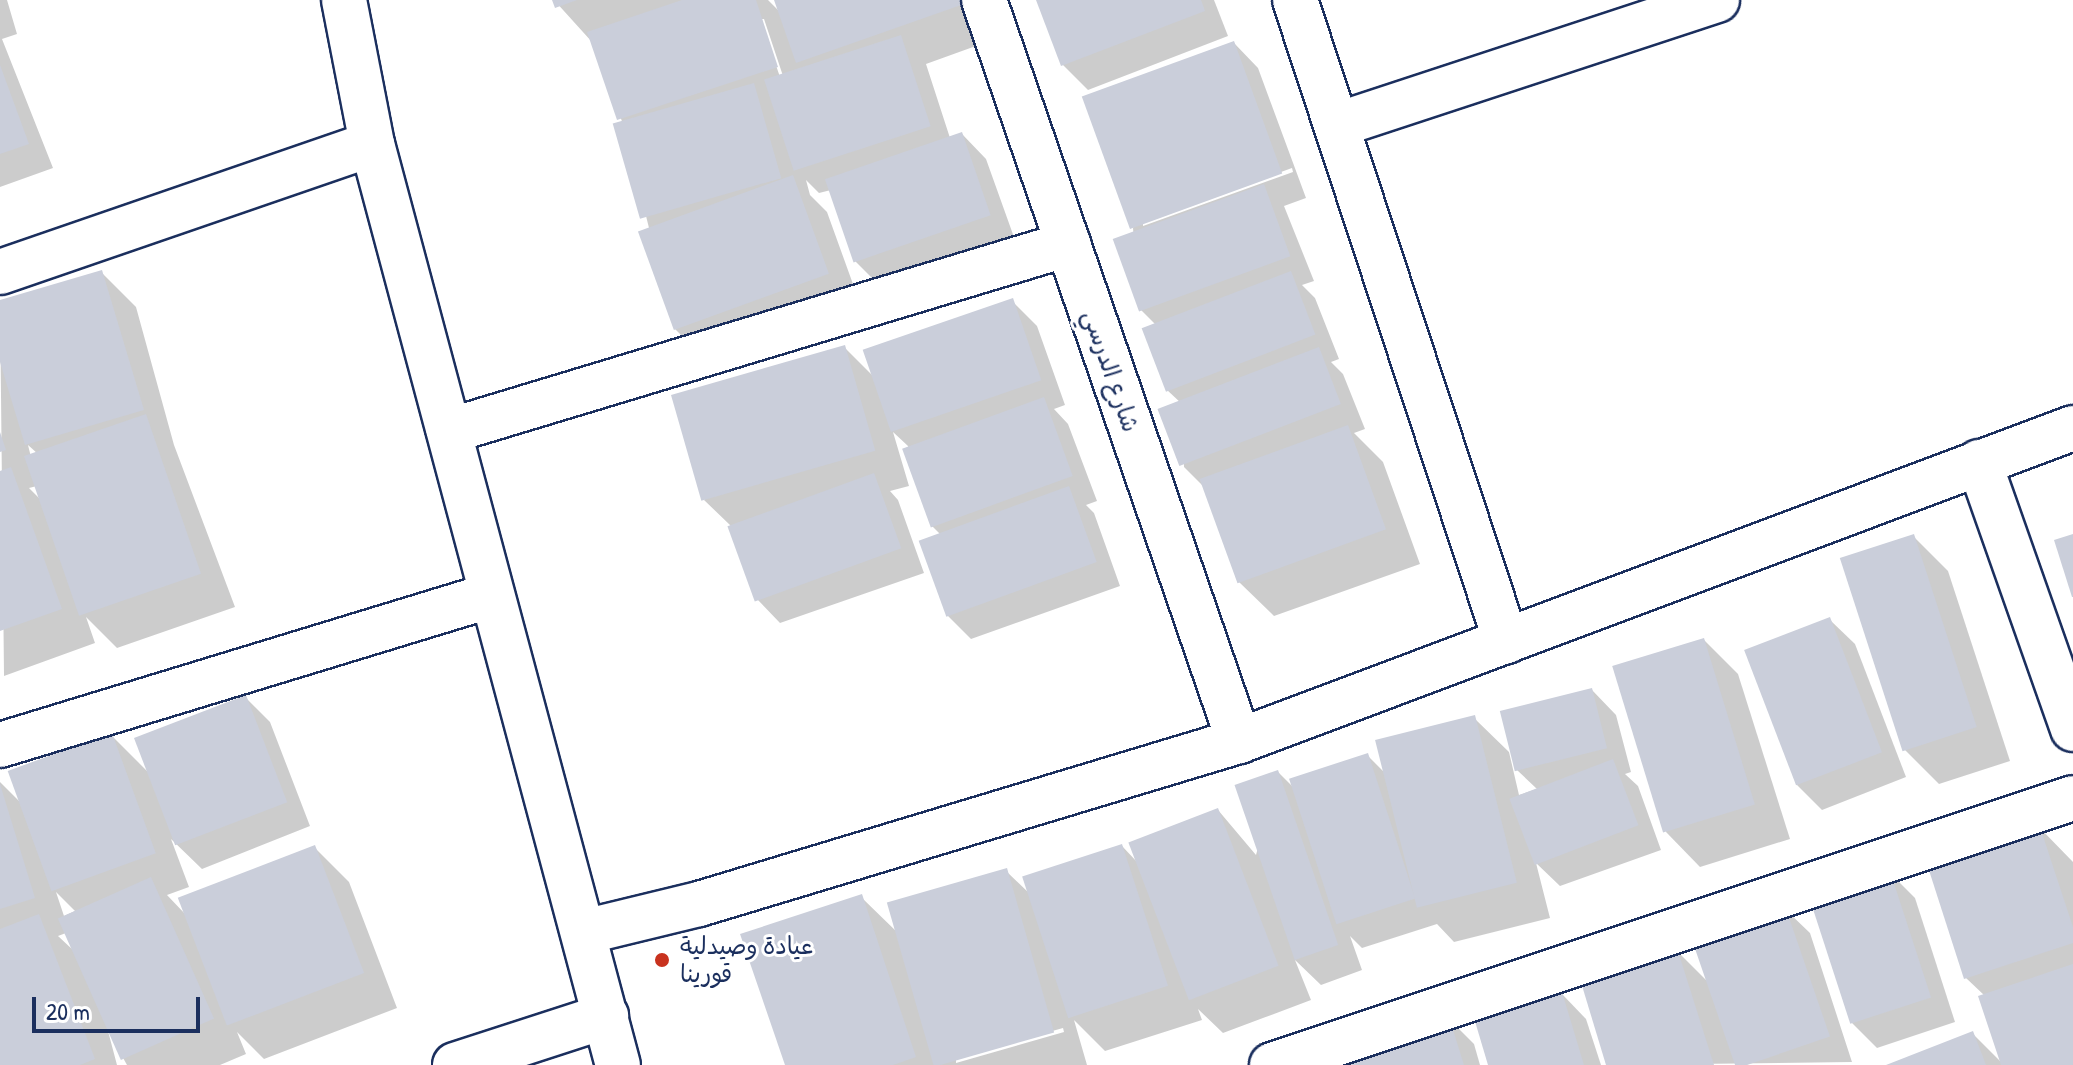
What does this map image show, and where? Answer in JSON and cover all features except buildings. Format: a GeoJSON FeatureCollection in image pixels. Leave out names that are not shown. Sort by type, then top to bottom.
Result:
{"type":"FeatureCollection","features":[{"type":"Feature","properties":{"kind":"street"},"geometry":{"type":"LineString","coordinates":[[344,0],[372,144],[618,1065]]}},
{"type":"Feature","properties":{"kind":"street","name":"شارع الدرسي"},"geometry":{"type":"LineString","coordinates":[[984,0],[1239,741]]}},
{"type":"Feature","properties":{"kind":"street"},"geometry":{"type":"LineString","coordinates":[[1295,0],[1506,641]]}},
{"type":"Feature","properties":{"kind":"street"},"geometry":{"type":"LineString","coordinates":[[1337,125],[1717,0]]}},
{"type":"Feature","properties":{"kind":"street"},"geometry":{"type":"LineString","coordinates":[[0,272],[372,144]]}},
{"type":"Feature","properties":{"kind":"street"},"geometry":{"type":"LineString","coordinates":[[449,431],[1068,244]]}},
{"type":"Feature","properties":{"kind":"street"},"geometry":{"type":"LineString","coordinates":[[584,932],[699,904],[1239,741],[2073,428]]}},
{"type":"Feature","properties":{"kind":"street"},"geometry":{"type":"LineString","coordinates":[[1979,462],[2073,729]]}},
{"type":"Feature","properties":{"kind":"street"},"geometry":{"type":"LineString","coordinates":[[0,745],[492,595]]}},
{"type":"Feature","properties":{"kind":"street"},"geometry":{"type":"LineString","coordinates":[[1272,1065],[2073,798]]}},
{"type":"Feature","properties":{"kind":"street"},"geometry":{"type":"LineString","coordinates":[[455,1065],[606,1016]]}},
{"type":"Feature","properties":{"kind":"place","name":"عيادة وصيدلية قورينا"},"geometry":{"type":"Point","coordinates":[662,960]}}]}
